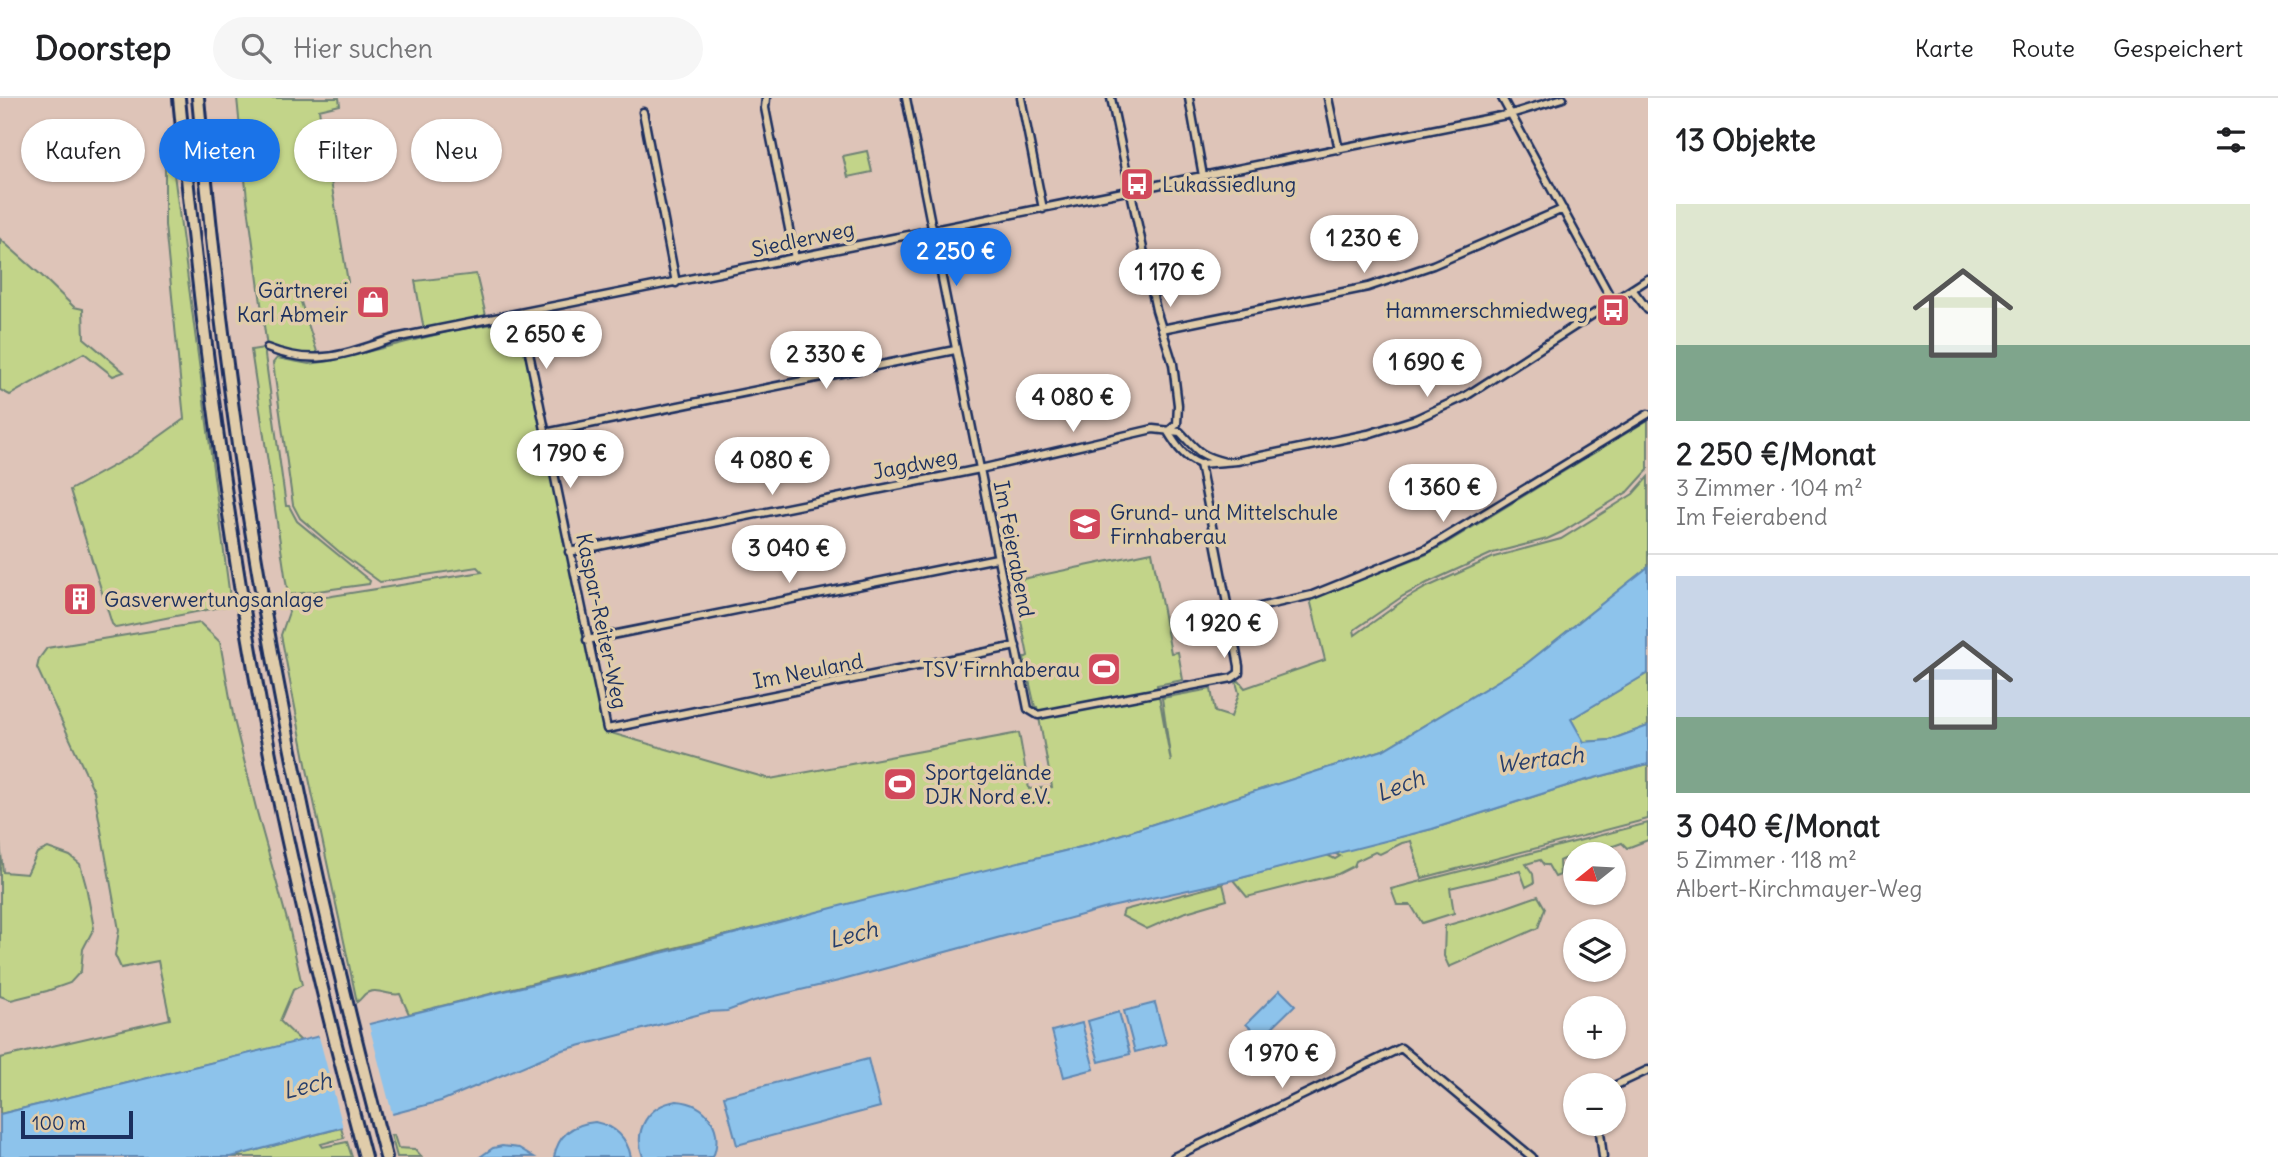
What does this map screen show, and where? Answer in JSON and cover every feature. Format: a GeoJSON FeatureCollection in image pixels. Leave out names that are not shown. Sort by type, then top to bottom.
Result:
{"type":"FeatureCollection","features":[{"type":"Feature","properties":{"kind":"highway"},"geometry":{"type":"LineString","coordinates":[[179,98],[204,332],[234,548],[280,804],[330,1021],[365,1157]]}},
{"type":"Feature","properties":{"kind":"highway"},"geometry":{"type":"LineString","coordinates":[[198,98],[222,328],[256,560],[298,784],[349,1016],[386,1157]]}},
{"type":"Feature","properties":{"kind":"street"},"geometry":{"type":"LineString","coordinates":[[766,98],[765,108],[795,259]]}},
{"type":"Feature","properties":{"kind":"street","name":"Im Feierabend"},"geometry":{"type":"LineString","coordinates":[[906,98],[1028,709],[1038,715],[1232,678],[1238,673],[1239,666],[1229,614]]}},
{"type":"Feature","properties":{"kind":"street"},"geometry":{"type":"LineString","coordinates":[[1021,98],[1043,209]]}},
{"type":"Feature","properties":{"kind":"street"},"geometry":{"type":"LineString","coordinates":[[1111,98],[1162,329],[1174,364],[1177,424],[1168,432]]}},
{"type":"Feature","properties":{"kind":"street"},"geometry":{"type":"LineString","coordinates":[[1189,98],[1203,176]]}},
{"type":"Feature","properties":{"kind":"street"},"geometry":{"type":"LineString","coordinates":[[1328,98],[1339,150]]}},
{"type":"Feature","properties":{"kind":"street"},"geometry":{"type":"LineString","coordinates":[[1502,98],[1613,302]]}},
{"type":"Feature","properties":{"kind":"street","name":"Siedlerweg"},"geometry":{"type":"LineString","coordinates":[[267,348],[297,358],[329,357],[395,338],[1339,150],[1511,114],[1563,98]]}},
{"type":"Feature","properties":{"kind":"street"},"geometry":{"type":"LineString","coordinates":[[643,112],[676,283]]}},
{"type":"Feature","properties":{"kind":"street"},"geometry":{"type":"LineString","coordinates":[[1162,329],[1368,288],[1433,265],[1563,209]]}},
{"type":"Feature","properties":{"kind":"street"},"geometry":{"type":"LineString","coordinates":[[1168,432],[1180,450],[1199,464],[1225,462],[1368,434],[1416,419],[1469,394],[1648,279]]}},
{"type":"Feature","properties":{"kind":"street"},"geometry":{"type":"LineString","coordinates":[[1632,289],[1648,310]]}},
{"type":"Feature","properties":{"kind":"street","name":"Kaspar-Reiter-Weg"},"geometry":{"type":"LineString","coordinates":[[522,314],[607,729]]}},
{"type":"Feature","properties":{"kind":"street"},"geometry":{"type":"LineString","coordinates":[[545,433],[955,351]]}},
{"type":"Feature","properties":{"kind":"street"},"geometry":{"type":"LineString","coordinates":[[1199,464],[1229,614],[1312,595],[1426,549],[1648,414]]}},
{"type":"Feature","properties":{"kind":"street","name":"Jagdweg"},"geometry":{"type":"LineString","coordinates":[[569,552],[980,469],[1153,429],[1168,432]]}},
{"type":"Feature","properties":{"kind":"street"},"geometry":{"type":"LineString","coordinates":[[1168,432],[1180,432],[1203,456],[1225,462]]}},
{"type":"Feature","properties":{"kind":"street"},"geometry":{"type":"LineString","coordinates":[[587,640],[997,558]]}},
{"type":"Feature","properties":{"kind":"street","name":"Im Neuland"},"geometry":{"type":"LineString","coordinates":[[607,729],[1016,646]]}},
{"type":"Feature","properties":{"kind":"street"},"geometry":{"type":"LineString","coordinates":[[1174,1157],[1401,1048],[1532,1157]]}},
{"type":"Feature","properties":{"kind":"street"},"geometry":{"type":"LineString","coordinates":[[1626,1080],[1648,1070]]}},
{"type":"Feature","properties":{"kind":"street"},"geometry":{"type":"LineString","coordinates":[[1600,1136],[1603,1157]]}},
{"type":"Feature","properties":{"kind":"green space"},"geometry":{"type":"Polygon","coordinates":[[[237,98],[339,98],[340,105],[319,110],[321,119],[294,119],[294,182],[331,182],[348,282],[305,290],[300,299],[319,358],[267,348],[245,182],[280,182],[280,119],[239,119],[237,98]]]}},
{"type":"Feature","properties":{"kind":"green space"},"geometry":{"type":"Polygon","coordinates":[[[867,151],[872,172],[848,177],[843,156],[867,151]]]}},
{"type":"Feature","properties":{"kind":"green space"},"geometry":{"type":"Polygon","coordinates":[[[165,182],[175,182],[231,605],[116,628],[112,624],[70,490],[138,452],[184,419],[165,225],[165,182]]]}},
{"type":"Feature","properties":{"kind":"green space"},"geometry":{"type":"Polygon","coordinates":[[[0,239],[74,307],[83,309],[84,338],[124,372],[113,376],[84,353],[10,395],[0,390],[0,239]]]}},
{"type":"Feature","properties":{"kind":"green space"},"geometry":{"type":"Polygon","coordinates":[[[476,274],[487,320],[424,330],[415,281],[476,274]]]}},
{"type":"Feature","properties":{"kind":"green space"},"geometry":{"type":"Polygon","coordinates":[[[514,321],[520,329],[604,731],[770,779],[1019,733],[1029,789],[1052,787],[1037,707],[1024,658],[1028,656],[1013,581],[1152,552],[1171,653],[1178,652],[1183,680],[1157,685],[1171,762],[1162,698],[1211,689],[1215,712],[1231,717],[1239,693],[1236,682],[1239,681],[1245,688],[1325,660],[1310,599],[1425,555],[1648,420],[1648,470],[1629,491],[1547,539],[1493,553],[1427,583],[1354,630],[1355,635],[1425,588],[1494,557],[1561,539],[1633,494],[1648,477],[1648,567],[1526,664],[1383,750],[1085,846],[409,1014],[400,994],[369,992],[357,1002],[281,635],[289,612],[288,603],[482,572],[477,567],[380,582],[300,518],[293,505],[273,363],[277,358],[309,364],[330,361],[455,330],[514,321]]]}},
{"type":"Feature","properties":{"kind":"green space"},"geometry":{"type":"Polygon","coordinates":[[[264,348],[286,506],[289,506],[297,521],[370,581],[369,584],[288,595],[251,350],[264,348]]]}},
{"type":"Feature","properties":{"kind":"green space"},"geometry":{"type":"Polygon","coordinates":[[[200,623],[220,642],[234,720],[302,985],[293,990],[280,1021],[301,1041],[0,1114],[0,1058],[170,1019],[158,961],[121,968],[115,955],[119,930],[94,791],[37,668],[39,659],[47,648],[200,623]]]}},
{"type":"Feature","properties":{"kind":"green space"},"geometry":{"type":"Polygon","coordinates":[[[1648,673],[1648,726],[1610,740],[1583,742],[1571,719],[1648,673]]]}},
{"type":"Feature","properties":{"kind":"green space"},"geometry":{"type":"Polygon","coordinates":[[[1648,764],[1648,819],[1422,878],[1411,841],[1380,854],[1375,852],[1338,874],[1247,897],[1233,880],[1327,855],[1335,859],[1340,856],[1334,853],[1432,829],[1579,782],[1648,764]]]}},
{"type":"Feature","properties":{"kind":"green space"},"geometry":{"type":"Polygon","coordinates":[[[1648,823],[1648,840],[1627,848],[1626,842],[1574,842],[1648,823]]]}},
{"type":"Feature","properties":{"kind":"green space"},"geometry":{"type":"Polygon","coordinates":[[[0,843],[3,872],[27,874],[37,853],[48,848],[70,856],[80,864],[94,928],[83,949],[81,971],[70,983],[11,1000],[0,996],[0,843]]]}},
{"type":"Feature","properties":{"kind":"green space"},"geometry":{"type":"Polygon","coordinates":[[[1563,845],[1563,859],[1559,861],[1560,875],[1555,877],[1548,865],[1544,865],[1540,860],[1526,864],[1533,874],[1534,883],[1526,887],[1520,871],[1450,888],[1454,913],[1422,923],[1411,905],[1397,905],[1391,889],[1563,845]]]}},
{"type":"Feature","properties":{"kind":"green space"},"geometry":{"type":"Polygon","coordinates":[[[1223,884],[1227,900],[1183,913],[1147,929],[1122,916],[1124,910],[1223,884]]]}},
{"type":"Feature","properties":{"kind":"green space"},"geometry":{"type":"Polygon","coordinates":[[[1538,896],[1545,908],[1538,928],[1449,967],[1444,956],[1445,926],[1538,896]]]}},
{"type":"Feature","properties":{"kind":"green space"},"geometry":{"type":"Polygon","coordinates":[[[341,1128],[344,1138],[321,1144],[323,1147],[347,1142],[352,1157],[231,1157],[341,1128]]]}},
{"type":"Feature","properties":{"kind":"green space"},"geometry":{"type":"Polygon","coordinates":[[[391,1135],[394,1135],[398,1148],[415,1149],[422,1157],[397,1157],[391,1135]]]}},
{"type":"Feature","properties":{"kind":"water"},"geometry":{"type":"Polygon","coordinates":[[[1648,567],[1648,673],[1571,719],[1584,742],[1610,740],[1648,726],[1648,764],[1579,782],[1432,829],[1233,880],[1111,907],[843,980],[754,1001],[727,1011],[708,1012],[559,1051],[441,1101],[231,1157],[0,1157],[0,1114],[673,950],[870,898],[1085,846],[1383,750],[1526,664],[1648,567]]]}},
{"type":"Feature","properties":{"kind":"water"},"geometry":{"type":"Polygon","coordinates":[[[1280,990],[1295,1005],[1261,1038],[1246,1024],[1280,990]]]}},
{"type":"Feature","properties":{"kind":"water"},"geometry":{"type":"Polygon","coordinates":[[[1155,1003],[1166,1044],[1135,1052],[1124,1011],[1155,1003]]]}},
{"type":"Feature","properties":{"kind":"water"},"geometry":{"type":"Polygon","coordinates":[[[1119,1012],[1130,1054],[1099,1062],[1088,1021],[1119,1012]]]}},
{"type":"Feature","properties":{"kind":"water"},"geometry":{"type":"Polygon","coordinates":[[[1082,1023],[1094,1069],[1064,1077],[1052,1031],[1082,1023]]]}},
{"type":"Feature","properties":{"kind":"water"},"geometry":{"type":"Polygon","coordinates":[[[868,1059],[880,1107],[737,1145],[724,1096],[868,1059]]]}},
{"type":"Feature","properties":{"kind":"water"},"geometry":{"type":"Polygon","coordinates":[[[677,1101],[697,1107],[710,1119],[716,1137],[713,1157],[643,1157],[640,1137],[645,1120],[658,1108],[677,1101]]]}},
{"type":"Feature","properties":{"kind":"water"},"geometry":{"type":"Polygon","coordinates":[[[595,1122],[608,1126],[619,1134],[631,1157],[554,1157],[559,1143],[568,1132],[580,1125],[595,1122]]]}},
{"type":"Feature","properties":{"kind":"water"},"geometry":{"type":"Polygon","coordinates":[[[493,1148],[519,1148],[534,1157],[480,1157],[493,1148]]]}},
{"type":"Feature","properties":{"kind":"pier"},"geometry":{"type":"Polygon","coordinates":[[[368,1021],[393,1117],[344,1131],[318,1033],[368,1021]]]}},
{"type":"Feature","properties":{"kind":"place","name":"Lukassiedlung"},"geometry":{"type":"Point","coordinates":[1137,184]}},
{"type":"Feature","properties":{"kind":"place","name":"Gärtnerei Karl Abmeir"},"geometry":{"type":"Point","coordinates":[373,302]}},
{"type":"Feature","properties":{"kind":"place","name":"Hammerschmiedweg"},"geometry":{"type":"Point","coordinates":[1613,310]}},
{"type":"Feature","properties":{"kind":"place","name":"Grund- und Mittelschule Firnhaberau"},"geometry":{"type":"Point","coordinates":[1085,524]}},
{"type":"Feature","properties":{"kind":"place","name":"Gasverwertungsanlage"},"geometry":{"type":"Point","coordinates":[80,599]}},
{"type":"Feature","properties":{"kind":"place","name":"TSV Firnhaberau"},"geometry":{"type":"Point","coordinates":[1104,669]}},
{"type":"Feature","properties":{"kind":"place","name":"Sportgelände DJK Nord e.V."},"geometry":{"type":"Point","coordinates":[900,784]}},
{"type":"Feature","properties":{"kind":"water label","name":"Wertach"},"geometry":{"type":"Point","coordinates":[1540,759]}},
{"type":"Feature","properties":{"kind":"water label","name":"Lech"},"geometry":{"type":"Point","coordinates":[1400,785]}},
{"type":"Feature","properties":{"kind":"water label","name":"Lech"},"geometry":{"type":"Point","coordinates":[853,934]}},
{"type":"Feature","properties":{"kind":"water label","name":"Lech"},"geometry":{"type":"Point","coordinates":[307,1085]}}]}
